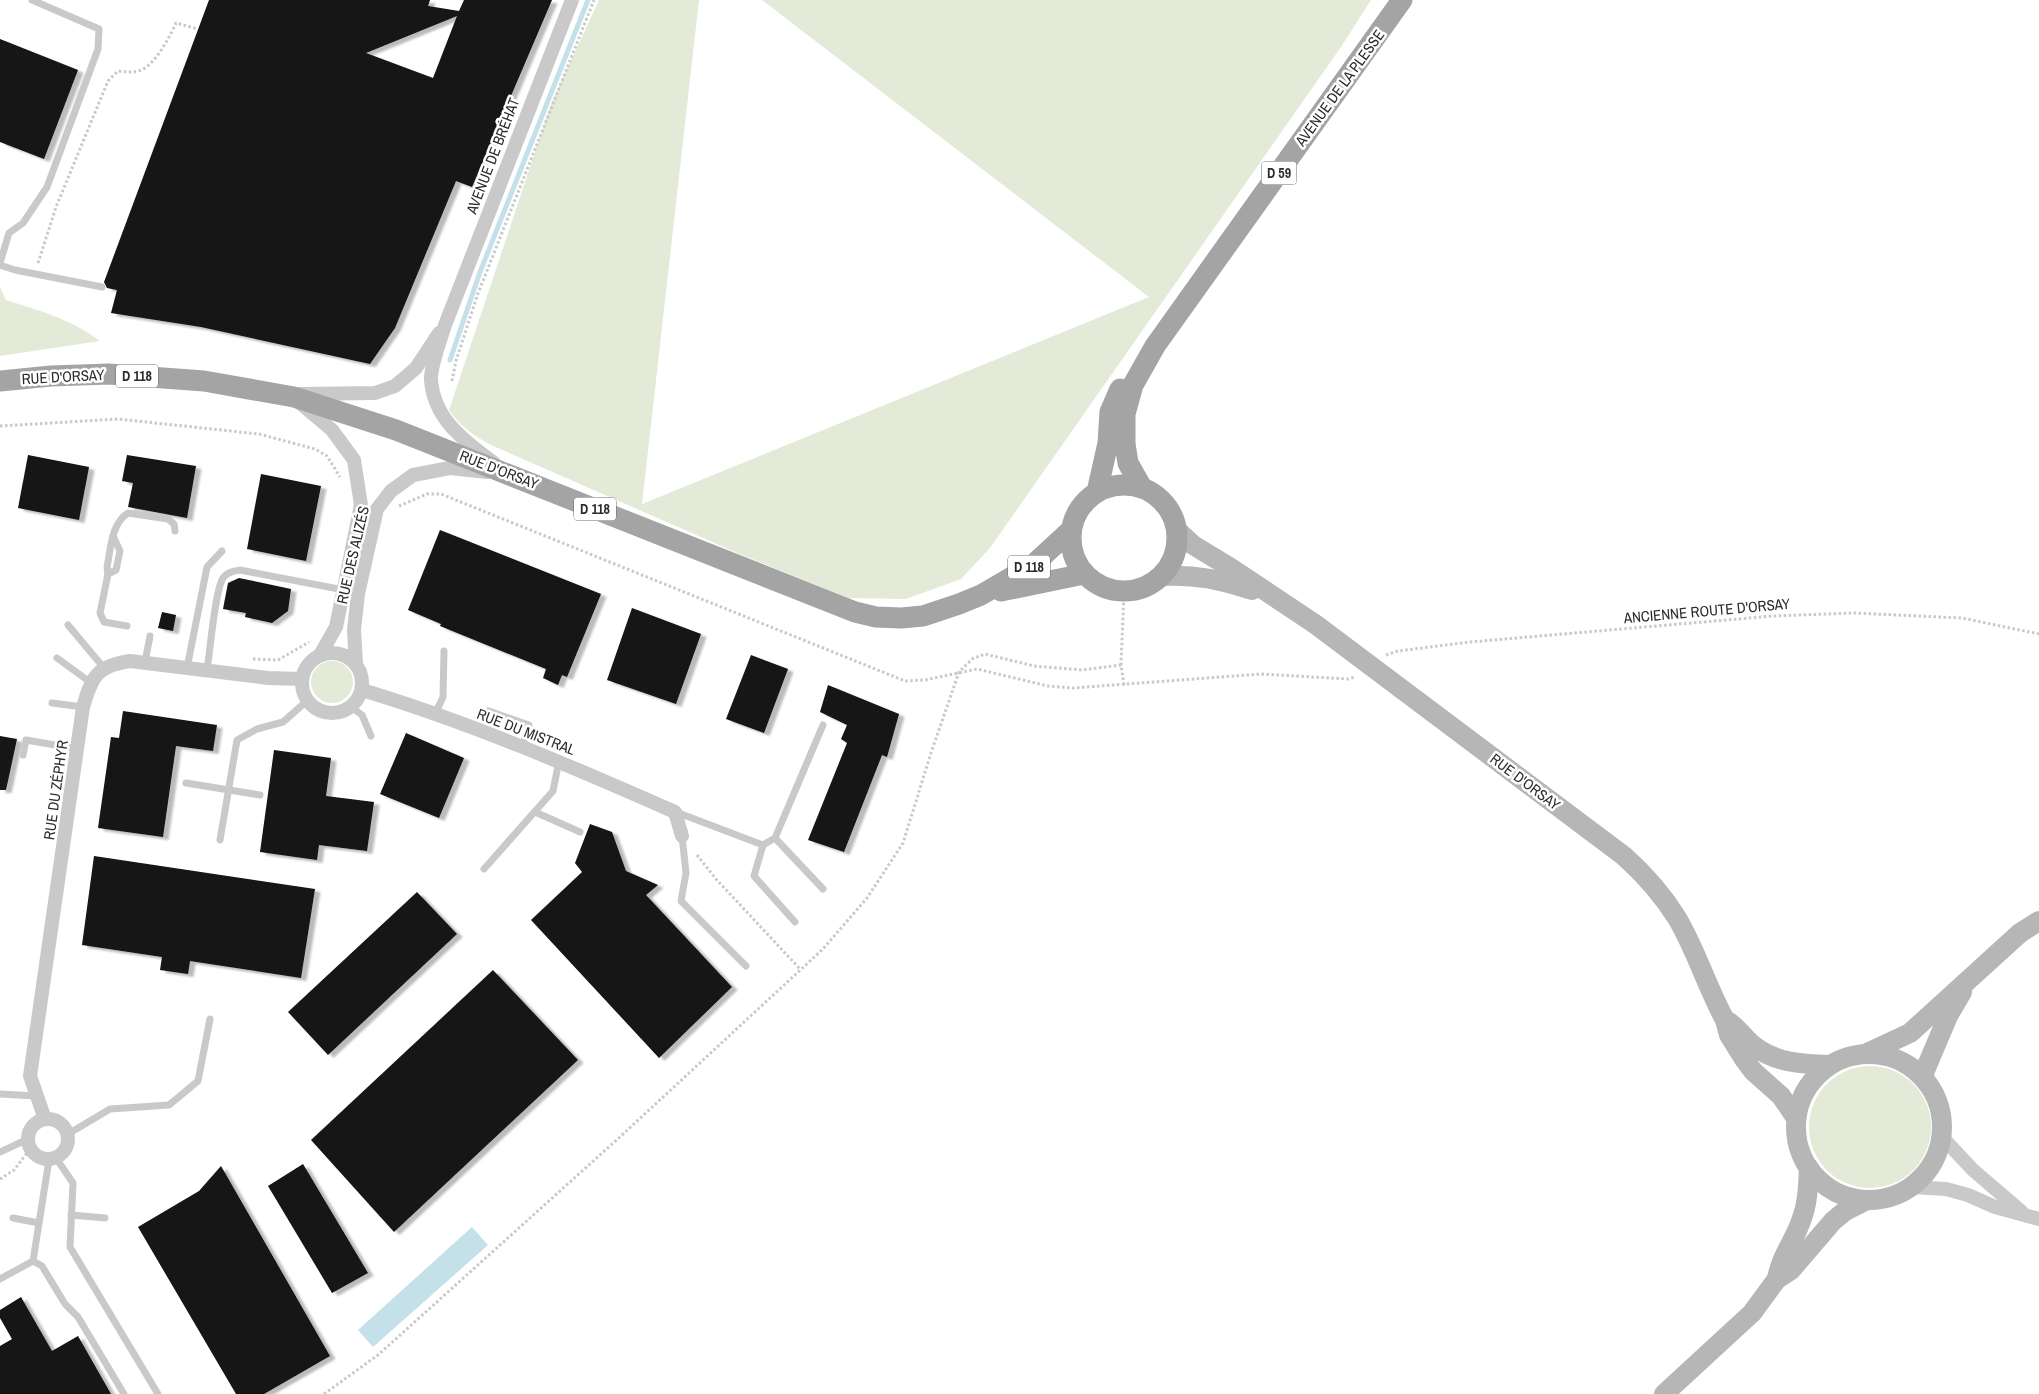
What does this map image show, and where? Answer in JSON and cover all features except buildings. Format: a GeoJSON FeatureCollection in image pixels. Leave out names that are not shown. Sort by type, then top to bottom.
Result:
{"type":"FeatureCollection","features":[{"type":"Feature","properties":{"kind":"main road","name":"AVENUE DE LA PLESSE"},"geometry":{"type":"LineString","coordinates":[[1142,488],[1128,463],[1125,444],[1124,414],[1133,385],[1155,346],[1402,0]]}},
{"type":"Feature","properties":{"kind":"main road","name":"AVENUE DE LA PLESSE"},"geometry":{"type":"LineString","coordinates":[[1096,492],[1108,443],[1110,412],[1123,381],[1155,346]]}},
{"type":"Feature","properties":{"kind":"main road","name":"RUE D'ORSAY"},"geometry":{"type":"LineString","coordinates":[[0,381],[51,376],[109,374],[204,381],[284,395],[396,430],[855,612],[876,617],[922,616],[981,595],[1084,574]]}},
{"type":"Feature","properties":{"kind":"main road"},"geometry":{"type":"LineString","coordinates":[[1127,485],[1142,488],[1155,494],[1173,516],[1177,530],[1177,547],[1172,563],[1162,576],[1138,590],[1124,592],[1109,590],[1096,584],[1084,574],[1075,561],[1071,546],[1071,530],[1076,515],[1083,503],[1096,492],[1111,486],[1127,485]]}},
{"type":"Feature","properties":{"kind":"main road","name":"RUE D'ORSAY"},"geometry":{"type":"LineString","coordinates":[[981,595],[1034,564],[1071,530]]}},
{"type":"Feature","properties":{"kind":"main road","name":"RUE D'ORSAY"},"geometry":{"type":"LineString","coordinates":[[1177,530],[1193,545],[1315,624],[1624,856],[1641,871],[1660,892],[1677,918],[1725,1020],[1729,1035],[1744,1059],[1753,1071],[1781,1096],[1796,1118]]}},
{"type":"Feature","properties":{"kind":"main road","name":"RUE D'ORSAY"},"geometry":{"type":"LineString","coordinates":[[1162,576],[1187,574],[1210,577],[1269,595]]}},
{"type":"Feature","properties":{"kind":"main road"},"geometry":{"type":"LineString","coordinates":[[1867,1053],[1910,1032],[2020,933],[2039,921]]}},
{"type":"Feature","properties":{"kind":"main road"},"geometry":{"type":"LineString","coordinates":[[1923,1076],[1948,1016],[1968,981]]}},
{"type":"Feature","properties":{"kind":"main road"},"geometry":{"type":"LineString","coordinates":[[1725,1020],[1738,1028],[1755,1046],[1767,1054],[1793,1064],[1829,1065]]}},
{"type":"Feature","properties":{"kind":"main road"},"geometry":{"type":"LineString","coordinates":[[1867,1053],[1888,1055],[1907,1063],[1923,1076],[1937,1096],[1943,1115],[1943,1138],[1937,1157],[1926,1174],[1911,1187],[1891,1198],[1867,1200],[1844,1196],[1827,1187],[1808,1168],[1800,1153],[1796,1137],[1796,1118],[1802,1097],[1813,1079],[1829,1065],[1846,1056],[1867,1053]]}},
{"type":"Feature","properties":{"kind":"main road"},"geometry":{"type":"LineString","coordinates":[[1777,1279],[1780,1264],[1805,1211],[1808,1168]]}},
{"type":"Feature","properties":{"kind":"main road"},"geometry":{"type":"LineString","coordinates":[[1664,1394],[1752,1313],[1777,1279],[1791,1270],[1818,1237],[1845,1211],[1867,1200]]}},
{"type":"Feature","properties":{"kind":"street","name":"AVENUE DE BRÉHAT"},"geometry":{"type":"LineString","coordinates":[[508,474],[457,434],[439,412],[430,379],[445,325],[572,0]]}},
{"type":"Feature","properties":{"kind":"street","name":"AVENUE DE BRÉHAT"},"geometry":{"type":"LineString","coordinates":[[284,395],[375,393],[395,386],[416,368],[445,325]]}},
{"type":"Feature","properties":{"kind":"street","name":"RUE DES ALIZÉS"},"geometry":{"type":"LineString","coordinates":[[284,395],[332,430],[354,460],[361,505],[336,627],[320,655]]}},
{"type":"Feature","properties":{"kind":"street","name":"RUE DES ALIZÉS"},"geometry":{"type":"LineString","coordinates":[[356,664],[354,630],[358,594],[377,509],[390,491],[413,475],[450,468],[508,474]]}},
{"type":"Feature","properties":{"kind":"street"},"geometry":{"type":"LineString","coordinates":[[330,652],[348,657],[356,664],[361,672],[362,690],[358,699],[351,706],[333,713],[323,712],[314,707],[304,694],[302,679],[305,669],[311,661],[320,655],[330,652]]}},
{"type":"Feature","properties":{"kind":"street","name":"RUE DU ZÉPHYR"},"geometry":{"type":"LineString","coordinates":[[45,1119],[30,1076],[83,707],[90,682],[104,668],[116,663],[130,661],[268,678],[302,679]]}},
{"type":"Feature","properties":{"kind":"street","name":"RUE DU MISTRAL"},"geometry":{"type":"LineString","coordinates":[[362,690],[435,714],[559,761],[675,812]]}},
{"type":"Feature","properties":{"kind":"street"},"geometry":{"type":"LineString","coordinates":[[675,812],[682,836]]}},
{"type":"Feature","properties":{"kind":"street"},"geometry":{"type":"LineString","coordinates":[[45,1119],[62,1124],[68,1134],[65,1151],[52,1159],[38,1157],[29,1144],[31,1128],[45,1119]]}},
{"type":"Feature","properties":{"kind":"street"},"geometry":{"type":"LineString","coordinates":[[1943,1138],[1973,1170],[2032,1217]]}},
{"type":"Feature","properties":{"kind":"street"},"geometry":{"type":"LineString","coordinates":[[1911,1187],[1946,1189],[1968,1195],[1995,1207],[2032,1217]]}},
{"type":"Feature","properties":{"kind":"lane"},"geometry":{"type":"LineString","coordinates":[[32,0],[99,29],[98,49],[47,187],[23,223],[9,233],[0,264],[102,287]]}},
{"type":"Feature","properties":{"kind":"lane"},"geometry":{"type":"LineString","coordinates":[[127,626],[104,622],[100,613],[108,574],[107,567],[120,519],[128,513],[168,519],[174,524],[174,531]]}},
{"type":"Feature","properties":{"kind":"lane"},"geometry":{"type":"LineString","coordinates":[[187,668],[207,567],[222,552]]}},
{"type":"Feature","properties":{"kind":"lane"},"geometry":{"type":"LineString","coordinates":[[206,670],[223,578],[230,572],[240,570],[345,590]]}},
{"type":"Feature","properties":{"kind":"lane"},"geometry":{"type":"LineString","coordinates":[[68,625],[104,668]]}},
{"type":"Feature","properties":{"kind":"lane"},"geometry":{"type":"LineString","coordinates":[[145,662],[150,636]]}},
{"type":"Feature","properties":{"kind":"lane"},"geometry":{"type":"LineString","coordinates":[[435,714],[442,697],[444,651]]}},
{"type":"Feature","properties":{"kind":"lane"},"geometry":{"type":"LineString","coordinates":[[57,658],[90,682]]}},
{"type":"Feature","properties":{"kind":"lane"},"geometry":{"type":"LineString","coordinates":[[220,840],[236,740],[256,729],[283,722],[308,700]]}},
{"type":"Feature","properties":{"kind":"lane"},"geometry":{"type":"LineString","coordinates":[[52,703],[83,707]]}},
{"type":"Feature","properties":{"kind":"lane"},"geometry":{"type":"LineString","coordinates":[[351,706],[362,715],[371,736]]}},
{"type":"Feature","properties":{"kind":"lane"},"geometry":{"type":"LineString","coordinates":[[489,711],[529,725],[522,747]]}},
{"type":"Feature","properties":{"kind":"lane"},"geometry":{"type":"LineString","coordinates":[[795,922],[754,876],[762,845],[775,838],[823,724]]}},
{"type":"Feature","properties":{"kind":"lane"},"geometry":{"type":"LineString","coordinates":[[23,755],[26,740],[78,749]]}},
{"type":"Feature","properties":{"kind":"lane"},"geometry":{"type":"LineString","coordinates":[[484,868],[554,791],[559,761]]}},
{"type":"Feature","properties":{"kind":"lane"},"geometry":{"type":"LineString","coordinates":[[186,782],[260,795]]}},
{"type":"Feature","properties":{"kind":"lane"},"geometry":{"type":"LineString","coordinates":[[535,812],[580,832]]}},
{"type":"Feature","properties":{"kind":"lane","name":"RUE DU MISTRAL"},"geometry":{"type":"LineString","coordinates":[[675,812],[762,845]]}},
{"type":"Feature","properties":{"kind":"lane"},"geometry":{"type":"LineString","coordinates":[[682,836],[686,873],[681,901],[746,966]]}},
{"type":"Feature","properties":{"kind":"lane"},"geometry":{"type":"LineString","coordinates":[[775,838],[823,889]]}},
{"type":"Feature","properties":{"kind":"lane"},"geometry":{"type":"LineString","coordinates":[[68,1134],[110,1109],[169,1105],[198,1081],[210,1019]]}},
{"type":"Feature","properties":{"kind":"lane"},"geometry":{"type":"LineString","coordinates":[[0,1094],[37,1096]]}},
{"type":"Feature","properties":{"kind":"lane"},"geometry":{"type":"LineString","coordinates":[[0,1152],[29,1144]]}},
{"type":"Feature","properties":{"kind":"lane"},"geometry":{"type":"LineString","coordinates":[[52,1159],[74,1183],[70,1247],[158,1394]]}},
{"type":"Feature","properties":{"kind":"lane"},"geometry":{"type":"LineString","coordinates":[[33,1261],[52,1159]]}},
{"type":"Feature","properties":{"kind":"lane"},"geometry":{"type":"LineString","coordinates":[[71,1215],[105,1218]]}},
{"type":"Feature","properties":{"kind":"lane"},"geometry":{"type":"LineString","coordinates":[[13,1218],[39,1222]]}},
{"type":"Feature","properties":{"kind":"lane"},"geometry":{"type":"LineString","coordinates":[[0,1279],[33,1261]]}},
{"type":"Feature","properties":{"kind":"lane"},"geometry":{"type":"LineString","coordinates":[[33,1261],[42,1266],[65,1304],[78,1317],[124,1394]]}},
{"type":"Feature","properties":{"kind":"path"},"geometry":{"type":"LineString","coordinates":[[452,381],[456,361],[477,296],[594,0]]}},
{"type":"Feature","properties":{"kind":"path"},"geometry":{"type":"LineString","coordinates":[[35,273],[56,207],[108,81],[118,71],[143,70],[166,45],[176,22],[198,29]]}},
{"type":"Feature","properties":{"kind":"path"},"geometry":{"type":"LineString","coordinates":[[0,426],[118,419],[259,434],[315,449],[328,456],[339,474],[342,484]]}},
{"type":"Feature","properties":{"kind":"path"},"geometry":{"type":"LineString","coordinates":[[393,509],[427,494],[441,494],[905,681],[925,680],[977,669],[1048,686],[1073,688],[1261,674],[1348,679],[1357,676]]}},
{"type":"Feature","properties":{"kind":"path"},"geometry":{"type":"LineString","coordinates":[[1124,592],[1120,665],[1124,685]]}},
{"type":"Feature","properties":{"kind":"path","name":"ANCIENNE ROUTE D'ORSAY"},"geometry":{"type":"LineString","coordinates":[[1384,656],[1398,651],[1470,642],[1773,616],[1854,613],[1962,618],[2039,634]]}},
{"type":"Feature","properties":{"kind":"path"},"geometry":{"type":"LineString","coordinates":[[244,658],[278,660],[308,643],[314,636]]}},
{"type":"Feature","properties":{"kind":"path"},"geometry":{"type":"LineString","coordinates":[[324,1394],[378,1355],[621,1136],[823,949],[867,898],[903,843],[959,672],[972,659],[985,654],[1034,666],[1082,670],[1120,665]]}},
{"type":"Feature","properties":{"kind":"path"},"geometry":{"type":"LineString","coordinates":[[682,836],[716,879],[800,969]]}},
{"type":"Feature","properties":{"kind":"path"},"geometry":{"type":"LineString","coordinates":[[0,1179],[14,1170],[29,1144]]}},
{"type":"Feature","properties":{"kind":"green space"},"geometry":{"type":"Polygon","coordinates":[[[599,0],[699,0],[642,504],[1149,297],[762,0],[1371,0],[1341,47],[990,548],[961,579],[906,599],[849,598],[735,552],[491,445],[468,430],[449,410],[551,104],[599,0]]]}},
{"type":"Feature","properties":{"kind":"green space"},"geometry":{"type":"Polygon","coordinates":[[[0,287],[6,300],[67,321],[100,341],[0,356],[0,287]]]}},
{"type":"Feature","properties":{"kind":"green space"},"geometry":{"type":"Polygon","coordinates":[[[328,661],[336,661],[347,667],[353,682],[347,697],[336,703],[328,703],[317,697],[311,686],[311,678],[317,667],[328,661]]]}},
{"type":"Feature","properties":{"kind":"green space"},"geometry":{"type":"Polygon","coordinates":[[[1870,1066],[1893,1070],[1913,1084],[1927,1104],[1931,1127],[1927,1150],[1913,1170],[1893,1184],[1870,1188],[1847,1184],[1827,1170],[1813,1150],[1809,1127],[1813,1104],[1827,1084],[1847,1070],[1870,1066]]]}},
{"type":"Feature","properties":{"kind":"water"},"geometry":{"type":"Polygon","coordinates":[[[472,1227],[488,1245],[373,1347],[358,1330],[472,1227]]]}},
{"type":"Feature","properties":{"kind":"waterway"},"geometry":{"type":"LineString","coordinates":[[450,360],[480,272],[588,0]]}}]}
